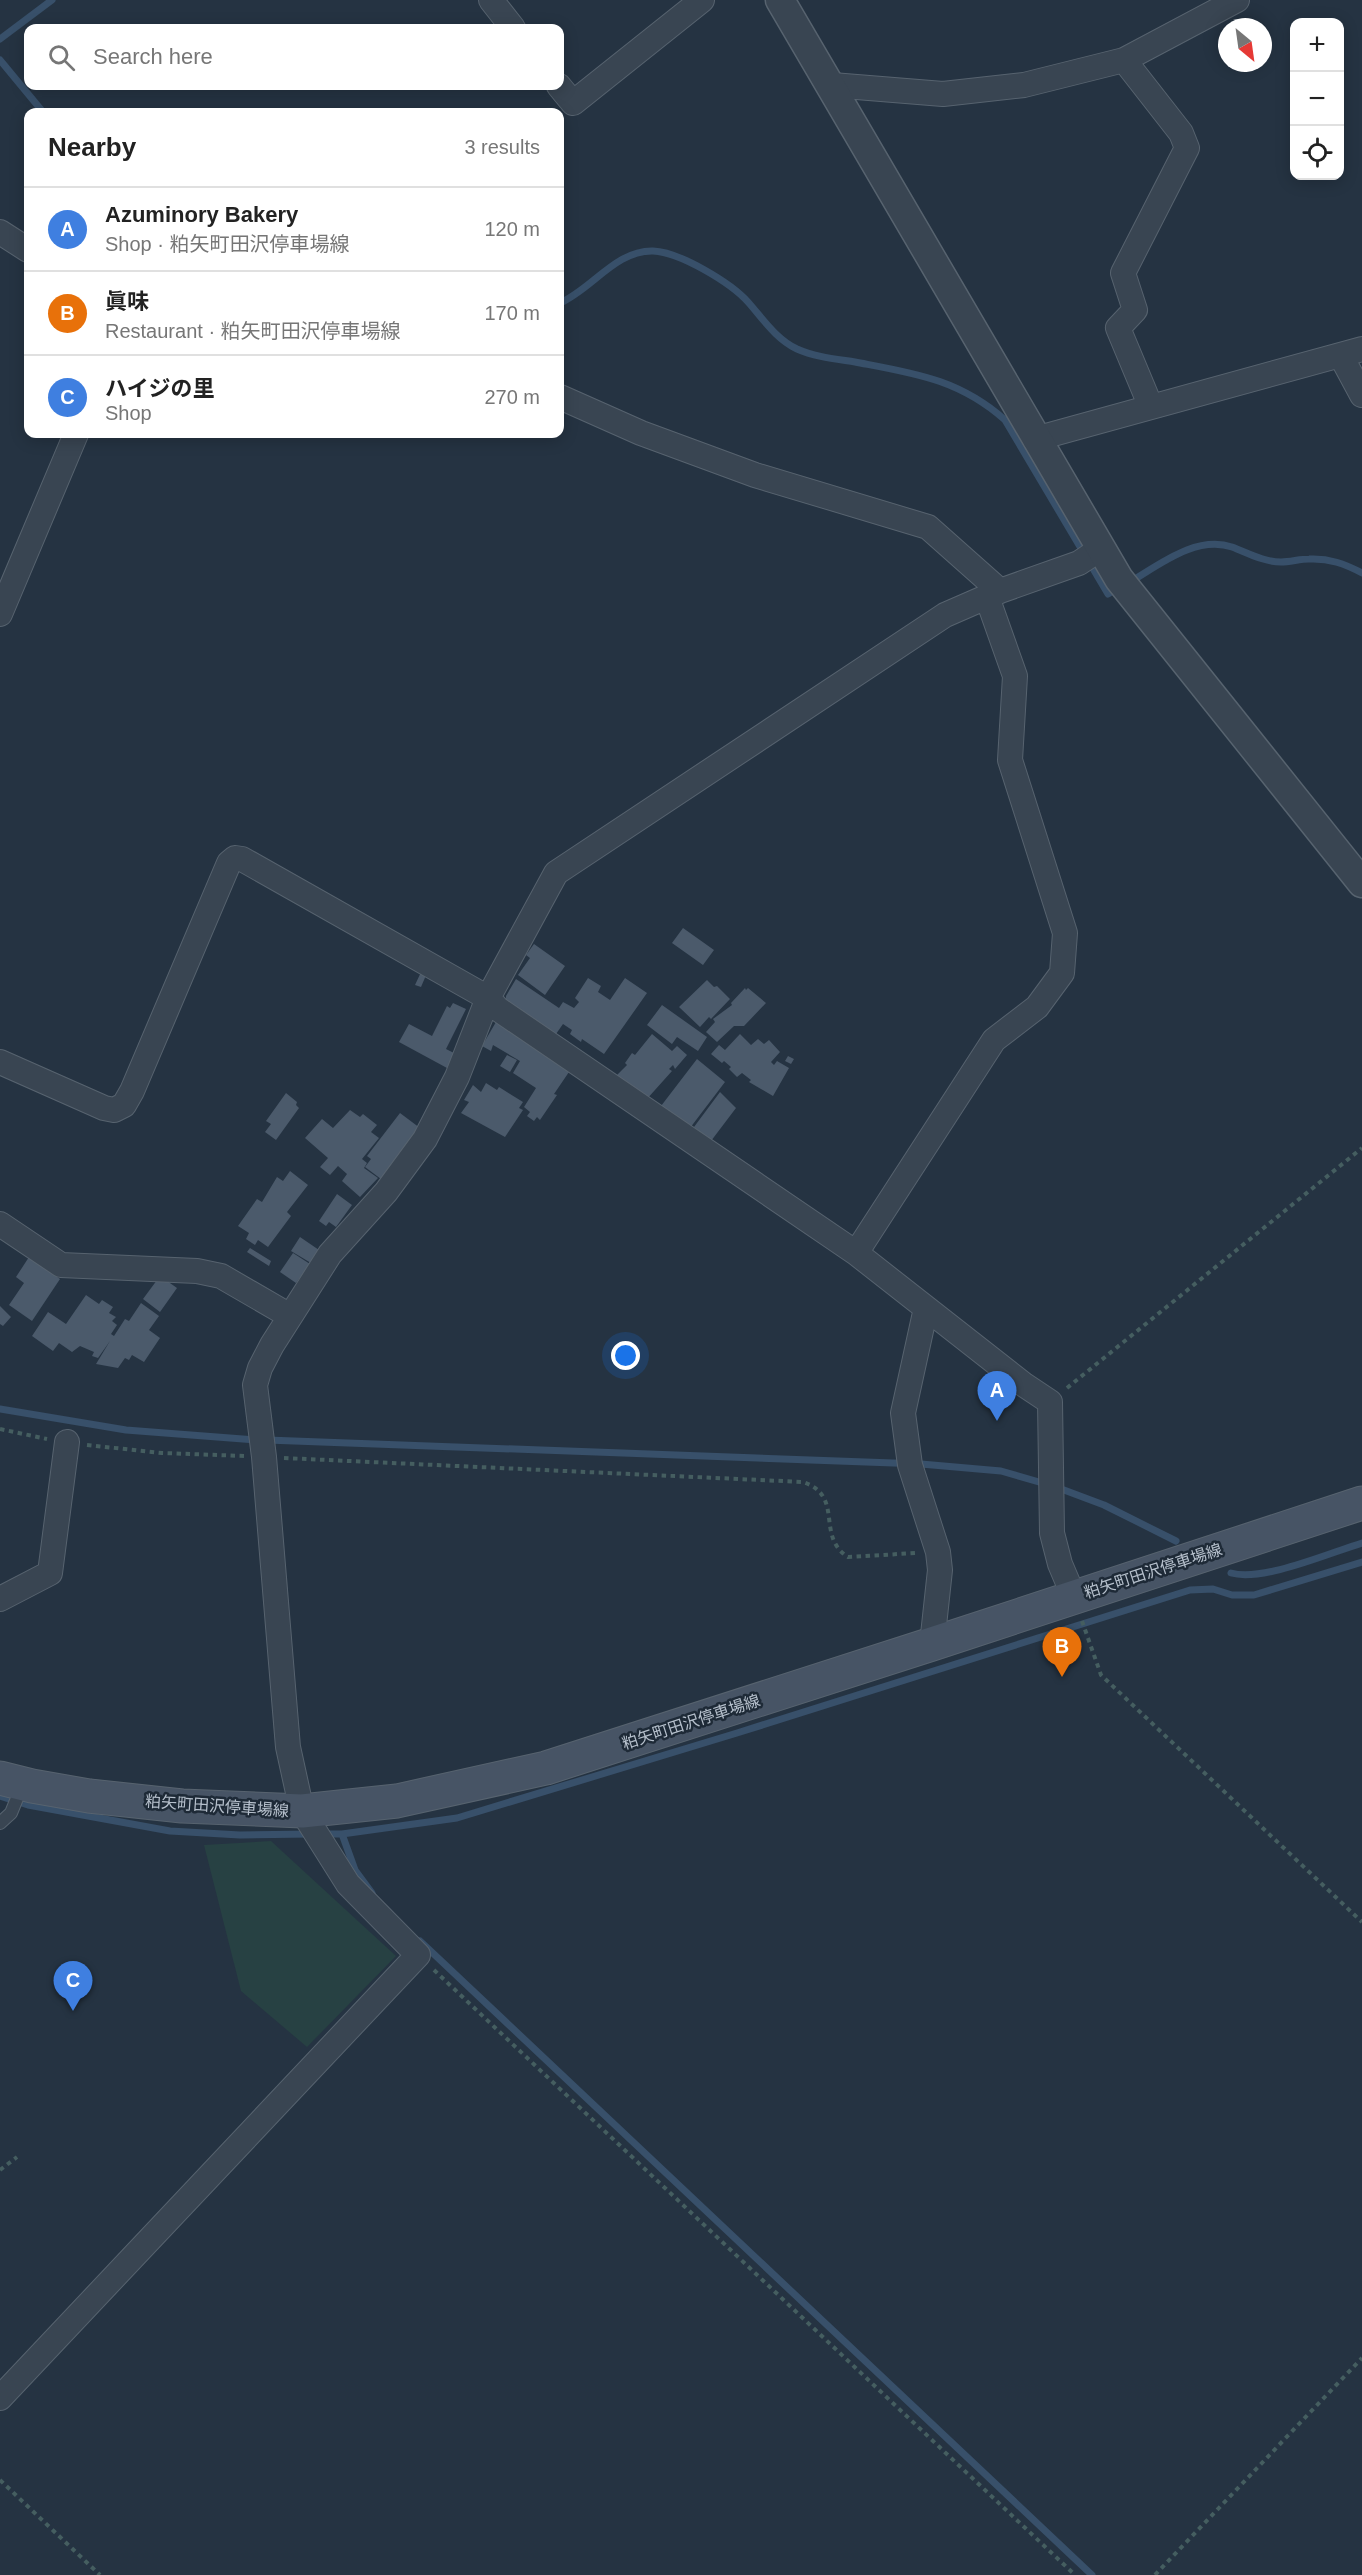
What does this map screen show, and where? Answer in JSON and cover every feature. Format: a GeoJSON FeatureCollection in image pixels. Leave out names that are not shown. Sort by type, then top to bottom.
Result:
{"type":"FeatureCollection","features":[{"type":"Feature","properties":{"kind":"main road","name":"粕矢町田沢停車場線"},"geometry":{"type":"LineString","coordinates":[[11,1781],[89,1796],[182,1806],[302,1811],[397,1801],[546,1768],[1362,1503]]}},
{"type":"Feature","properties":{"kind":"street"},"geometry":{"type":"LineString","coordinates":[[491,0],[510,24]]}},
{"type":"Feature","properties":{"kind":"street"},"geometry":{"type":"LineString","coordinates":[[562,90],[573,103],[702,0]]}},
{"type":"Feature","properties":{"kind":"street"},"geometry":{"type":"LineString","coordinates":[[780,0],[832,85],[1035,439],[1090,556],[1126,589],[1362,883]]}},
{"type":"Feature","properties":{"kind":"street"},"geometry":{"type":"LineString","coordinates":[[832,85],[943,94],[1024,85],[1124,60],[1237,0]]}},
{"type":"Feature","properties":{"kind":"street"},"geometry":{"type":"LineString","coordinates":[[1124,60],[1181,133],[1187,148],[1124,273],[1135,310],[1118,328],[1151,407]]}},
{"type":"Feature","properties":{"kind":"street"},"geometry":{"type":"LineString","coordinates":[[0,232],[24,247]]}},
{"type":"Feature","properties":{"kind":"street"},"geometry":{"type":"LineString","coordinates":[[1035,439],[1352,352],[1362,395]]}},
{"type":"Feature","properties":{"kind":"street"},"geometry":{"type":"LineString","coordinates":[[564,399],[641,433],[755,475],[928,527],[993,594],[1015,676],[1010,760],[1065,933],[1062,973],[1037,1007],[994,1040],[856,1253]]}},
{"type":"Feature","properties":{"kind":"street"},"geometry":{"type":"LineString","coordinates":[[0,614],[74,438]]}},
{"type":"Feature","properties":{"kind":"street"},"geometry":{"type":"LineString","coordinates":[[0,2398],[418,1955],[348,1884],[302,1811],[288,1747],[264,1457],[255,1385],[260,1368],[290,1316],[330,1254],[386,1192],[425,1139],[458,1077],[489,998],[556,873],[945,615],[1090,556]]}},
{"type":"Feature","properties":{"kind":"street"},"geometry":{"type":"LineString","coordinates":[[0,1062],[104,1108],[114,1110],[124,1105],[229,863],[235,858],[242,859],[489,998],[498,1009],[856,1253],[1023,1384],[1050,1402],[1051,1490],[1056,1551],[1074,1597]]}},
{"type":"Feature","properties":{"kind":"street"},"geometry":{"type":"LineString","coordinates":[[0,1224],[61,1265],[196,1271],[221,1276],[290,1316]]}},
{"type":"Feature","properties":{"kind":"street"},"geometry":{"type":"LineString","coordinates":[[926,1308],[903,1413],[915,1479],[938,1552],[940,1570],[932,1644]]}},
{"type":"Feature","properties":{"kind":"street"},"geometry":{"type":"LineString","coordinates":[[0,1599],[50,1573],[67,1442]]}},
{"type":"Feature","properties":{"kind":"lane"},"geometry":{"type":"LineString","coordinates":[[0,1823],[11,1814],[11,1781]]}},
{"type":"Feature","properties":{"kind":"path"},"geometry":{"type":"LineString","coordinates":[[1050,1402],[1362,1148]]}},
{"type":"Feature","properties":{"kind":"path"},"geometry":{"type":"LineString","coordinates":[[0,1429],[67,1442],[162,1453],[803,1482],[823,1492],[833,1542],[840,1552],[848,1557],[938,1552]]}},
{"type":"Feature","properties":{"kind":"path"},"geometry":{"type":"LineString","coordinates":[[1087,1636],[1101,1675],[1362,1922]]}},
{"type":"Feature","properties":{"kind":"path"},"geometry":{"type":"LineString","coordinates":[[418,1955],[1075,2575]]}},
{"type":"Feature","properties":{"kind":"path"},"geometry":{"type":"LineString","coordinates":[[0,2170],[17,2157]]}},
{"type":"Feature","properties":{"kind":"path"},"geometry":{"type":"LineString","coordinates":[[1155,2575],[1362,2358]]}},
{"type":"Feature","properties":{"kind":"path"},"geometry":{"type":"LineString","coordinates":[[0,2480],[100,2575]]}},
{"type":"Feature","properties":{"kind":"green space"},"geometry":{"type":"Polygon","coordinates":[[[271,1841],[396,1956],[307,2047],[241,1991],[204,1845],[271,1841]]]}},
{"type":"Feature","properties":{"kind":"building"},"geometry":{"type":"Polygon","coordinates":[[[683,928],[714,950],[703,965],[672,943],[683,928]]]}},
{"type":"Feature","properties":{"kind":"building"},"geometry":{"type":"Polygon","coordinates":[[[534,944],[565,966],[545,995],[518,975],[530,958],[526,955],[534,944]]]}},
{"type":"Feature","properties":{"kind":"building"},"geometry":{"type":"Polygon","coordinates":[[[422,970],[427,973],[421,987],[415,985],[422,970]]]}},
{"type":"Feature","properties":{"kind":"building"},"geometry":{"type":"Polygon","coordinates":[[[588,978],[601,986],[598,992],[610,1000],[625,978],[647,993],[604,1054],[570,1034],[572,1030],[563,1024],[556,1034],[506,1004],[506,996],[516,979],[559,1008],[563,1002],[574,1008],[579,1002],[575,998],[588,978]]]}},
{"type":"Feature","properties":{"kind":"building"},"geometry":{"type":"Polygon","coordinates":[[[707,980],[730,999],[700,1027],[679,1007],[707,980]]]}},
{"type":"Feature","properties":{"kind":"building"},"geometry":{"type":"Polygon","coordinates":[[[745,988],[766,1003],[744,1026],[734,1026],[717,1042],[706,1032],[715,1022],[713,1019],[732,1005],[731,1003],[745,988]]]}},
{"type":"Feature","properties":{"kind":"building"},"geometry":{"type":"Polygon","coordinates":[[[453,1003],[466,1009],[446,1049],[456,1054],[447,1068],[399,1042],[409,1024],[432,1036],[447,1006],[450,1008],[453,1003]]]}},
{"type":"Feature","properties":{"kind":"building"},"geometry":{"type":"Polygon","coordinates":[[[662,1005],[707,1037],[698,1051],[677,1037],[672,1044],[647,1025],[662,1005]]]}},
{"type":"Feature","properties":{"kind":"building"},"geometry":{"type":"Polygon","coordinates":[[[496,1022],[569,1072],[540,1120],[537,1117],[534,1121],[527,1116],[530,1112],[524,1107],[536,1088],[513,1073],[520,1061],[493,1045],[491,1051],[482,1046],[496,1022]]]}},
{"type":"Feature","properties":{"kind":"building"},"geometry":{"type":"Polygon","coordinates":[[[652,1034],[672,1051],[677,1046],[687,1055],[675,1069],[673,1065],[669,1069],[672,1071],[646,1100],[617,1075],[627,1065],[625,1063],[632,1053],[635,1055],[652,1034]]]}},
{"type":"Feature","properties":{"kind":"building"},"geometry":{"type":"Polygon","coordinates":[[[740,1034],[751,1045],[758,1039],[764,1044],[769,1040],[780,1052],[771,1062],[774,1065],[777,1061],[789,1068],[773,1096],[749,1082],[751,1080],[742,1073],[737,1077],[729,1069],[731,1067],[711,1054],[719,1045],[725,1050],[740,1034]]]}},
{"type":"Feature","properties":{"kind":"building"},"geometry":{"type":"Polygon","coordinates":[[[507,1055],[517,1060],[510,1072],[500,1066],[507,1055]]]}},
{"type":"Feature","properties":{"kind":"building"},"geometry":{"type":"Polygon","coordinates":[[[788,1056],[794,1059],[791,1064],[785,1061],[788,1056]]]}},
{"type":"Feature","properties":{"kind":"building"},"geometry":{"type":"Polygon","coordinates":[[[697,1059],[725,1082],[690,1128],[661,1106],[697,1059]]]}},
{"type":"Feature","properties":{"kind":"building"},"geometry":{"type":"Polygon","coordinates":[[[486,1083],[497,1090],[499,1087],[523,1102],[519,1108],[523,1110],[505,1137],[461,1113],[469,1102],[464,1100],[473,1085],[481,1092],[486,1083]]]}},
{"type":"Feature","properties":{"kind":"building"},"geometry":{"type":"Polygon","coordinates":[[[720,1092],[736,1108],[711,1141],[694,1127],[720,1092]]]}},
{"type":"Feature","properties":{"kind":"building"},"geometry":{"type":"Polygon","coordinates":[[[286,1093],[297,1102],[296,1105],[299,1108],[276,1140],[265,1132],[271,1124],[266,1121],[286,1093]]]}},
{"type":"Feature","properties":{"kind":"building"},"geometry":{"type":"Polygon","coordinates":[[[350,1110],[360,1117],[363,1114],[377,1125],[371,1132],[379,1138],[362,1159],[367,1163],[364,1168],[378,1178],[360,1197],[342,1181],[347,1174],[338,1166],[330,1175],[320,1167],[328,1158],[305,1138],[322,1119],[333,1128],[350,1110]]]}},
{"type":"Feature","properties":{"kind":"building"},"geometry":{"type":"Polygon","coordinates":[[[400,1113],[420,1128],[381,1179],[365,1167],[371,1159],[367,1156],[400,1113]]]}},
{"type":"Feature","properties":{"kind":"building"},"geometry":{"type":"Polygon","coordinates":[[[290,1171],[308,1185],[287,1212],[291,1216],[268,1247],[258,1240],[255,1245],[246,1239],[249,1233],[238,1226],[257,1199],[262,1202],[277,1177],[283,1181],[290,1171]]]}},
{"type":"Feature","properties":{"kind":"building"},"geometry":{"type":"Polygon","coordinates":[[[337,1194],[352,1205],[336,1227],[329,1222],[326,1226],[319,1221],[337,1194]]]}},
{"type":"Feature","properties":{"kind":"building"},"geometry":{"type":"Polygon","coordinates":[[[300,1237],[319,1250],[311,1263],[291,1251],[300,1237]]]}},
{"type":"Feature","properties":{"kind":"building"},"geometry":{"type":"Polygon","coordinates":[[[250,1248],[271,1261],[269,1266],[247,1252],[250,1248]]]}},
{"type":"Feature","properties":{"kind":"building"},"geometry":{"type":"Polygon","coordinates":[[[293,1253],[310,1264],[296,1283],[280,1272],[293,1253]]]}},
{"type":"Feature","properties":{"kind":"building"},"geometry":{"type":"Polygon","coordinates":[[[29,1257],[60,1279],[32,1321],[9,1305],[24,1283],[16,1277],[29,1257]]]}},
{"type":"Feature","properties":{"kind":"building"},"geometry":{"type":"Polygon","coordinates":[[[160,1276],[177,1288],[160,1312],[143,1299],[160,1276]]]}},
{"type":"Feature","properties":{"kind":"building"},"geometry":{"type":"Polygon","coordinates":[[[86,1295],[99,1304],[102,1300],[113,1307],[109,1313],[116,1317],[112,1321],[117,1325],[111,1334],[114,1336],[125,1319],[129,1321],[141,1303],[159,1316],[149,1330],[160,1338],[144,1362],[132,1355],[129,1360],[125,1358],[118,1368],[96,1364],[110,1341],[98,1358],[92,1356],[94,1352],[80,1346],[72,1352],[59,1343],[53,1351],[32,1336],[48,1312],[66,1324],[86,1295]]]}},
{"type":"Feature","properties":{"kind":"building"},"geometry":{"type":"Polygon","coordinates":[[[0,1306],[11,1317],[3,1326],[0,1324],[0,1306]]]}},
{"type":"Feature","properties":{"kind":"waterway"},"geometry":{"type":"LineString","coordinates":[[0,39],[52,0]]}},
{"type":"Feature","properties":{"kind":"waterway"},"geometry":{"type":"LineString","coordinates":[[0,60],[24,89]]}},
{"type":"Feature","properties":{"kind":"waterway"},"geometry":{"type":"LineString","coordinates":[[25,90],[40,108]]}},
{"type":"Feature","properties":{"kind":"waterway"},"geometry":{"type":"LineString","coordinates":[[564,301],[627,257],[640,252],[664,253],[690,263],[730,286],[748,302],[776,334],[797,349],[818,356],[916,374],[970,395],[1005,420],[1108,594],[1117,589]]}},
{"type":"Feature","properties":{"kind":"waterway"},"geometry":{"type":"LineString","coordinates":[[1130,582],[1178,554],[1192,548],[1218,544],[1268,560],[1281,562],[1306,559],[1323,560],[1343,564],[1362,573]]}},
{"type":"Feature","properties":{"kind":"waterway"},"geometry":{"type":"LineString","coordinates":[[0,1409],[126,1430],[256,1440]]}},
{"type":"Feature","properties":{"kind":"waterway"},"geometry":{"type":"LineString","coordinates":[[267,1440],[921,1464],[1001,1471],[1046,1484]]}},
{"type":"Feature","properties":{"kind":"waterway"},"geometry":{"type":"LineString","coordinates":[[1056,1487],[1104,1505],[1176,1541]]}},
{"type":"Feature","properties":{"kind":"waterway"},"geometry":{"type":"LineString","coordinates":[[1231,1573],[1260,1574],[1278,1570],[1362,1543]]}},
{"type":"Feature","properties":{"kind":"waterway"},"geometry":{"type":"LineString","coordinates":[[323,1834],[342,1834],[457,1818],[737,1733],[1190,1590],[1213,1589],[1232,1595],[1254,1595],[1362,1562]]}},
{"type":"Feature","properties":{"kind":"waterway"},"geometry":{"type":"LineString","coordinates":[[0,1796],[28,1805],[170,1831],[240,1835],[312,1834]]}},
{"type":"Feature","properties":{"kind":"waterway"},"geometry":{"type":"LineString","coordinates":[[342,1834],[355,1870],[372,1893]]}},
{"type":"Feature","properties":{"kind":"waterway"},"geometry":{"type":"LineString","coordinates":[[420,1941],[1092,2575]]}},
{"type":"Feature","properties":{"kind":"place","name":"Azuminory Bakery"},"geometry":{"type":"Point","coordinates":[997,1421]}},
{"type":"Feature","properties":{"kind":"place","name":"眞味"},"geometry":{"type":"Point","coordinates":[1062,1677]}},
{"type":"Feature","properties":{"kind":"place","name":"ハイジの里"},"geometry":{"type":"Point","coordinates":[73,2011]}}]}
